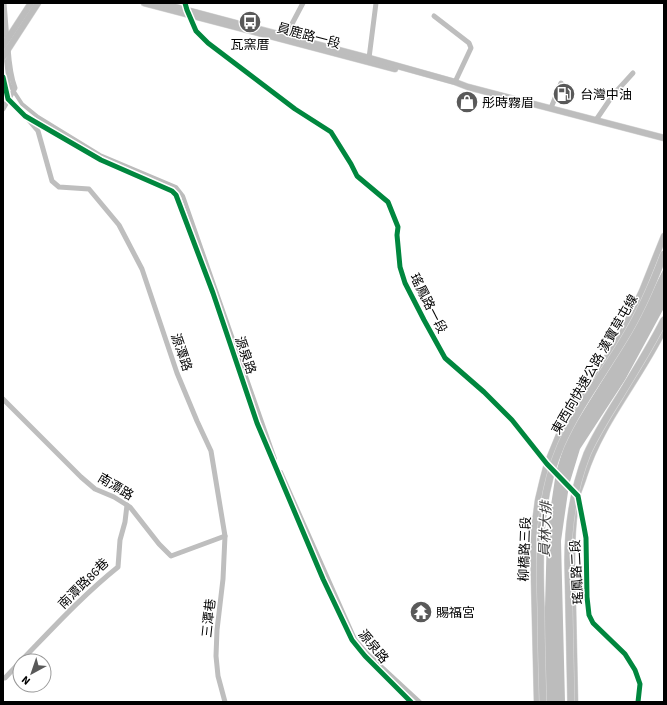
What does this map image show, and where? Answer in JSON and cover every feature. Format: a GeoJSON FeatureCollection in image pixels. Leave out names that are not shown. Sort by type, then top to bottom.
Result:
{"type":"FeatureCollection","features":[{"type":"Feature","properties":{"kind":"highway","name":"東西向快速公路 漢寶草屯線"},"geometry":{"type":"LineString","coordinates":[[543,702],[539,562],[540,539],[548,482],[569,429],[579,410],[625,338],[648,294],[664,254]]}},
{"type":"Feature","properties":{"kind":"highway"},"geometry":{"type":"LineString","coordinates":[[571,702],[568,539],[572,506],[587,454],[605,420],[648,351],[664,320]]}},
{"type":"Feature","properties":{"kind":"main road"},"geometry":{"type":"LineString","coordinates":[[3,57],[7,39],[31,3]]}},
{"type":"Feature","properties":{"kind":"main road"},"geometry":{"type":"LineString","coordinates":[[5,48],[38,3]]}},
{"type":"Feature","properties":{"kind":"main road","name":"員鹿路一段"},"geometry":{"type":"LineString","coordinates":[[144,3],[368,58],[468,87],[664,138]]}},
{"type":"Feature","properties":{"kind":"main road","name":"員鹿路一段"},"geometry":{"type":"LineString","coordinates":[[160,3],[188,13]]}},
{"type":"Feature","properties":{"kind":"main road","name":"員鹿路一段"},"geometry":{"type":"LineString","coordinates":[[284,38],[457,87],[468,87]]}},
{"type":"Feature","properties":{"kind":"main road","name":"柳橋路三段"},"geometry":{"type":"LineString","coordinates":[[537,702],[533,538],[538,500],[547,464],[563,425],[573,406],[621,335],[642,291],[664,236]]}},
{"type":"Feature","properties":{"kind":"main road"},"geometry":{"type":"LineString","coordinates":[[575,702],[572,560],[575,493],[603,432],[664,329]]}},
{"type":"Feature","properties":{"kind":"street"},"geometry":{"type":"LineString","coordinates":[[4,3],[7,39]]}},
{"type":"Feature","properties":{"kind":"street","name":"瑤鳳路一段"},"geometry":{"type":"LineString","coordinates":[[185,3],[196,31],[208,43],[295,109],[330,132],[357,176],[388,202],[398,227],[397,235],[400,267],[405,283],[445,358],[484,392],[512,420],[547,464],[575,493]]}},
{"type":"Feature","properties":{"kind":"street"},"geometry":{"type":"LineString","coordinates":[[284,38],[303,3]]}},
{"type":"Feature","properties":{"kind":"street"},"geometry":{"type":"LineString","coordinates":[[368,58],[376,3]]}},
{"type":"Feature","properties":{"kind":"street"},"geometry":{"type":"LineString","coordinates":[[434,16],[469,43],[471,48],[455,82]]}},
{"type":"Feature","properties":{"kind":"street"},"geometry":{"type":"LineString","coordinates":[[6,20],[14,24],[19,22]]}},
{"type":"Feature","properties":{"kind":"street"},"geometry":{"type":"LineString","coordinates":[[3,109],[15,88],[10,74],[5,48]]}},
{"type":"Feature","properties":{"kind":"street"},"geometry":{"type":"LineString","coordinates":[[596,120],[613,95],[633,73]]}},
{"type":"Feature","properties":{"kind":"street"},"geometry":{"type":"LineString","coordinates":[[3,78],[8,99]]}},
{"type":"Feature","properties":{"kind":"street"},"geometry":{"type":"LineString","coordinates":[[551,108],[561,83]]}},
{"type":"Feature","properties":{"kind":"street","name":"源泉路"},"geometry":{"type":"LineString","coordinates":[[8,99],[25,116],[101,160],[172,191],[176,195],[214,293],[257,422],[323,579],[352,640],[365,656],[411,702]]}},
{"type":"Feature","properties":{"kind":"street","name":"源潭路"},"geometry":{"type":"LineString","coordinates":[[25,116],[38,131],[52,181],[59,187],[88,188],[119,225],[142,269],[177,373],[197,422],[211,451],[225,536]]}},
{"type":"Feature","properties":{"kind":"street","name":"南潭路"},"geometry":{"type":"LineString","coordinates":[[3,399],[81,477],[95,489],[114,497],[130,507],[159,544],[171,556],[225,536]]}},
{"type":"Feature","properties":{"kind":"street","name":"瑤鳳路二段"},"geometry":{"type":"LineString","coordinates":[[575,493],[586,538],[587,597],[589,615],[593,623],[625,654],[635,670],[640,684],[638,702]]}},
{"type":"Feature","properties":{"kind":"street","name":"南潭路86巷"},"geometry":{"type":"LineString","coordinates":[[30,653],[106,576],[118,567],[120,540],[125,522],[127,505]]}},
{"type":"Feature","properties":{"kind":"street","name":"三潭巷"},"geometry":{"type":"LineString","coordinates":[[225,536],[223,579],[216,656],[218,676],[225,702]]}},
{"type":"Feature","properties":{"kind":"street","name":"南潭路86巷"},"geometry":{"type":"LineString","coordinates":[[4,678],[12,670]]}},
{"type":"Feature","properties":{"kind":"shaded area"},"geometry":{"type":"Polygon","coordinates":[[[664,265],[664,308],[625,380],[580,449],[569,485],[561,541],[565,702],[545,702],[544,645],[547,532],[556,472],[566,439],[628,339],[663,270],[664,265]]]}},
{"type":"Feature","properties":{"kind":"waterway"},"geometry":{"type":"LineString","coordinates":[[3,32],[4,44]]}},
{"type":"Feature","properties":{"kind":"waterway"},"geometry":{"type":"LineString","coordinates":[[5,52],[9,84],[22,104],[38,117],[100,155],[176,187],[183,196],[275,459]]}},
{"type":"Feature","properties":{"kind":"waterway"},"geometry":{"type":"LineString","coordinates":[[281,472],[355,639],[368,654],[420,702]]}},
{"type":"Feature","properties":{"kind":"cycle path"},"geometry":{"type":"LineString","coordinates":[[185,3],[196,31],[208,43],[295,109],[331,132],[357,176],[388,202],[398,227],[397,235],[400,267],[405,283],[445,358],[484,392],[512,420],[547,464],[578,496],[586,538],[587,597],[589,615],[593,623],[625,654],[635,670],[640,684],[638,702]]}},
{"type":"Feature","properties":{"kind":"cycle path"},"geometry":{"type":"LineString","coordinates":[[3,77],[8,99],[25,116],[101,160],[172,191],[176,195],[213,293],[257,423],[323,579],[352,640],[365,656],[411,702]]}},
{"type":"Feature","properties":{"kind":"place","name":"瓦窯厝"},"geometry":{"type":"Point","coordinates":[250,22]}},
{"type":"Feature","properties":{"kind":"place","name":"台灣中油"},"geometry":{"type":"Point","coordinates":[564,94]}},
{"type":"Feature","properties":{"kind":"place","name":"彤時霧眉"},"geometry":{"type":"Point","coordinates":[467,102]}},
{"type":"Feature","properties":{"kind":"place","name":"賜福宮"},"geometry":{"type":"Point","coordinates":[421,612]}},
{"type":"Feature","properties":{"kind":"water label","name":"員林大排"},"geometry":{"type":"Point","coordinates":[545,529]}}]}
